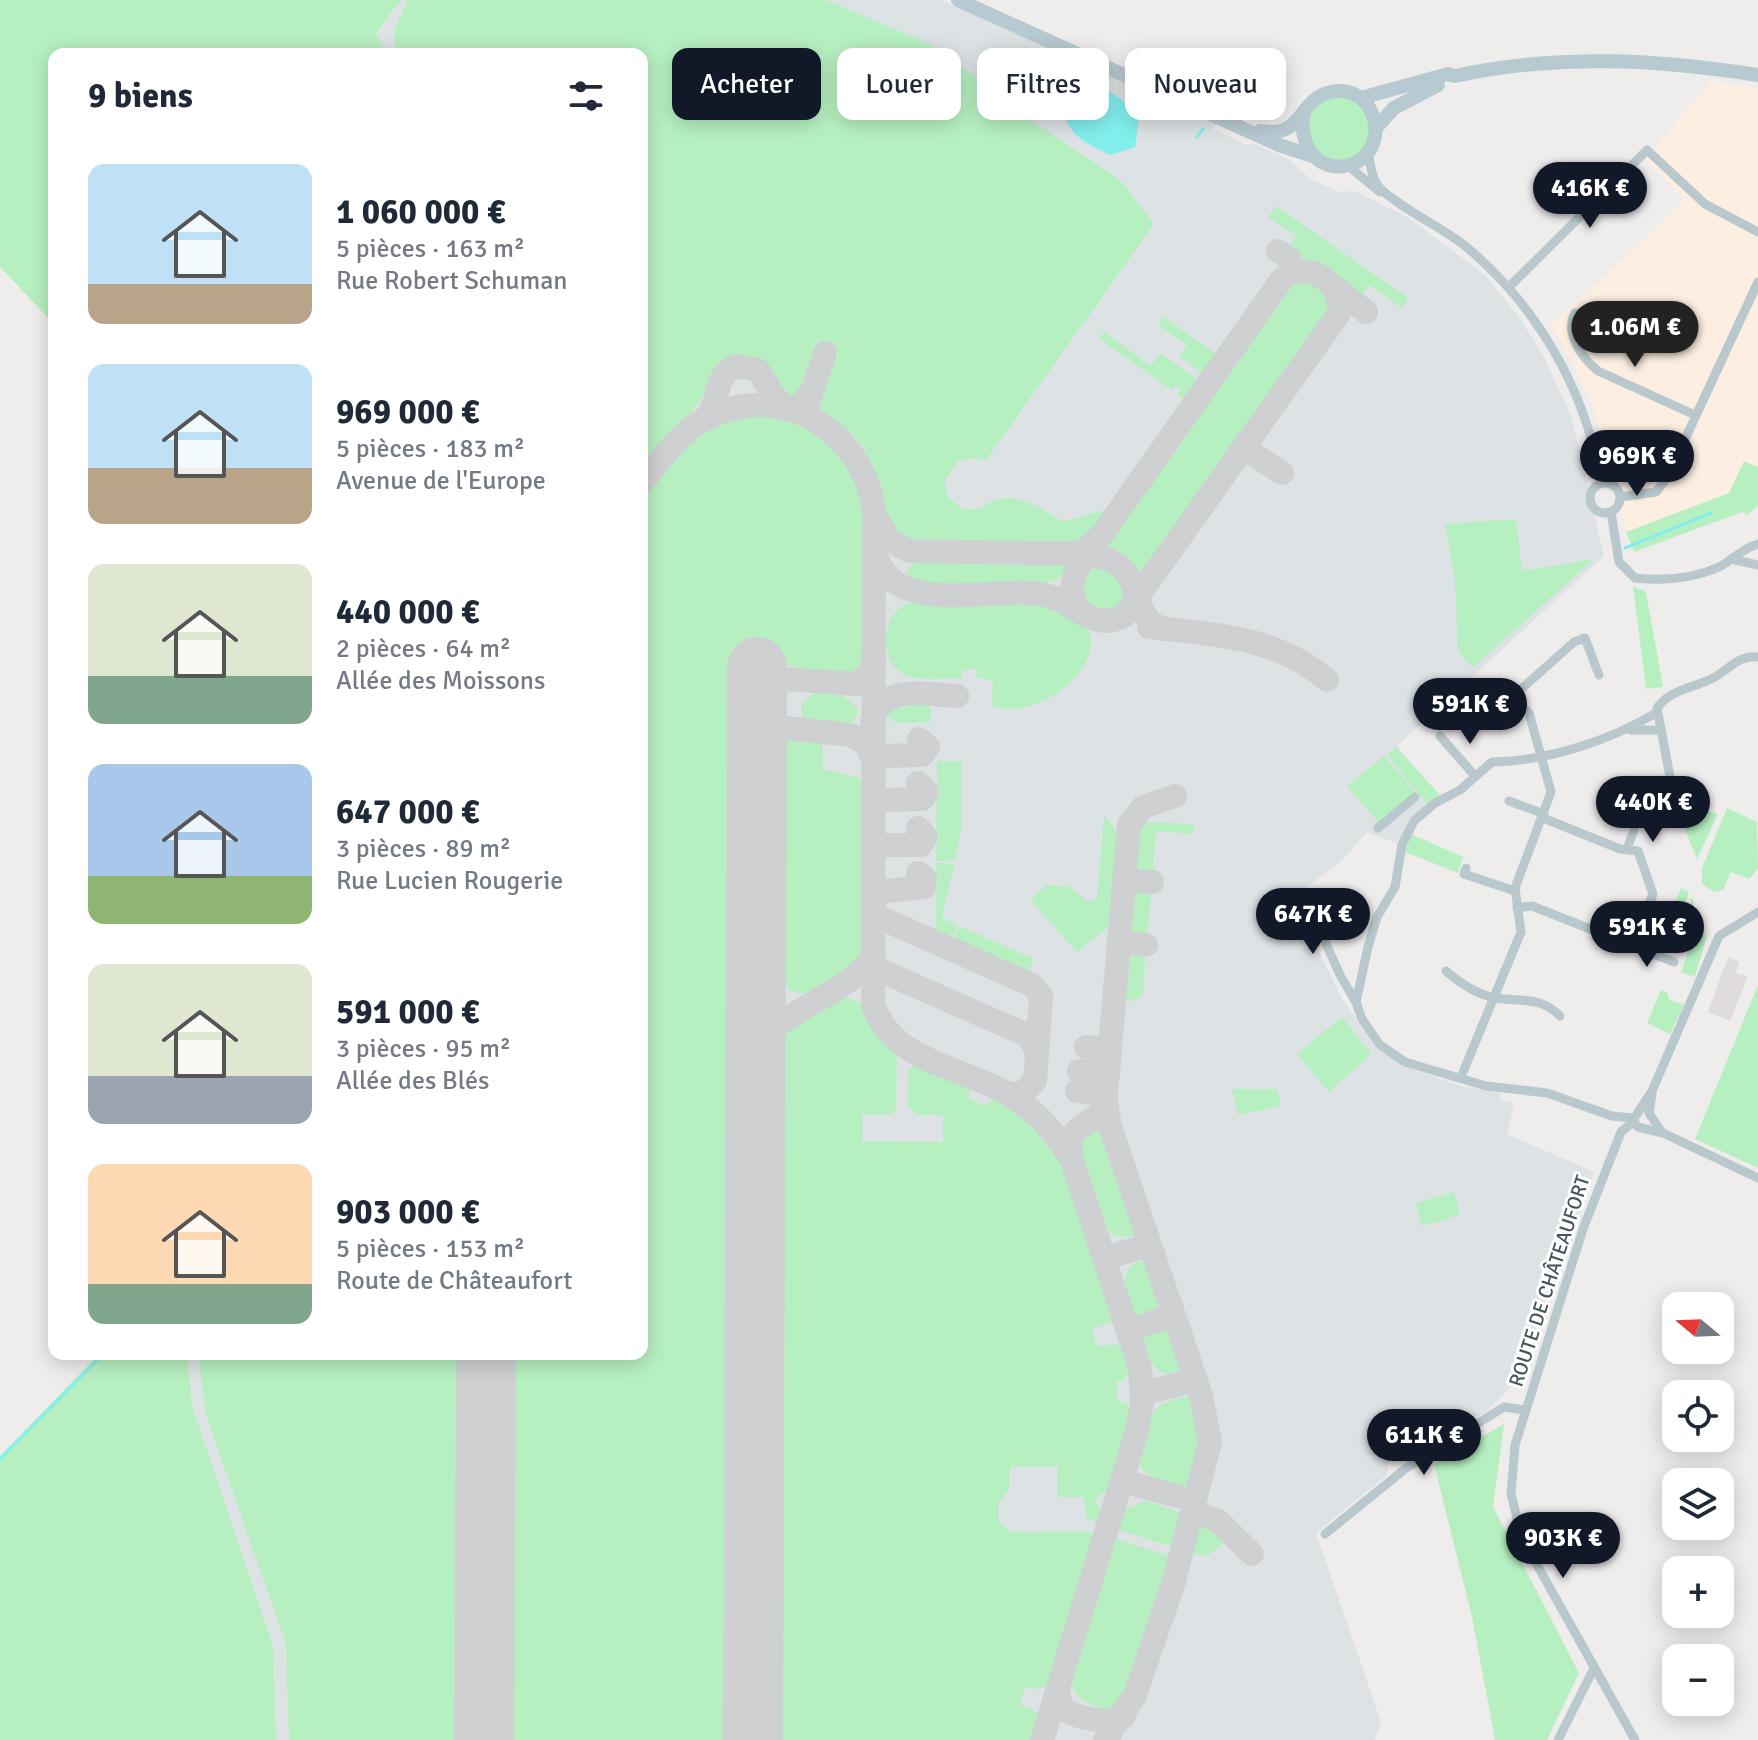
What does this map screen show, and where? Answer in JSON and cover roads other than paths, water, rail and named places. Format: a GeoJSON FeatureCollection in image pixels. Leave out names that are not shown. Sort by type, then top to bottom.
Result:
{"type":"FeatureCollection","features":[{"type":"Feature","properties":{"kind":"main road"},"geometry":{"type":"LineString","coordinates":[[958,0],[1330,165],[1347,165],[1368,153],[1376,128],[1394,108],[1455,76],[1507,65],[1578,60],[1658,62],[1758,75]]}},
{"type":"Feature","properties":{"kind":"main road"},"geometry":{"type":"LineString","coordinates":[[1244,128],[1284,131],[1311,103],[1329,92],[1340,91],[1361,98],[1448,74],[1455,76]]}},
{"type":"Feature","properties":{"kind":"main road"},"geometry":{"type":"LineString","coordinates":[[1361,98],[1374,116],[1376,128]]}},
{"type":"Feature","properties":{"kind":"main road"},"geometry":{"type":"LineString","coordinates":[[1304,113],[1302,136],[1313,156]]}},
{"type":"Feature","properties":{"kind":"street"},"geometry":{"type":"LineString","coordinates":[[1509,287],[1647,150],[1705,204],[1758,232]]}},
{"type":"Feature","properties":{"kind":"street"},"geometry":{"type":"LineString","coordinates":[[1368,153],[1378,187],[1450,234],[1509,287],[1545,337],[1570,378],[1587,420],[1601,483]]}},
{"type":"Feature","properties":{"kind":"street"},"geometry":{"type":"LineString","coordinates":[[1347,165],[1371,187],[1397,200]]}},
{"type":"Feature","properties":{"kind":"street"},"geometry":{"type":"LineString","coordinates":[[1758,282],[1656,492],[1621,497],[1611,512],[1619,562],[1635,578],[1683,578],[1731,559],[1758,544]]}},
{"type":"Feature","properties":{"kind":"street"},"geometry":{"type":"LineString","coordinates":[[1575,313],[1570,322],[1571,331],[1586,361],[1598,371],[1695,415]]}},
{"type":"Feature","properties":{"kind":"street"},"geometry":{"type":"LineString","coordinates":[[1611,512],[1596,511],[1590,503],[1593,488],[1601,483],[1615,486],[1621,497]]}},
{"type":"Feature","properties":{"kind":"street"},"geometry":{"type":"LineString","coordinates":[[1731,559],[1758,565]]}},
{"type":"Feature","properties":{"kind":"street"},"geometry":{"type":"LineString","coordinates":[[1461,1077],[1521,932],[1515,891],[1551,792],[1542,755],[1519,691],[1574,642],[1585,638],[1599,675]]}},
{"type":"Feature","properties":{"kind":"street"},"geometry":{"type":"LineString","coordinates":[[1681,791],[1670,777],[1656,713],[1660,703],[1681,689],[1711,680],[1738,660],[1758,657]]}},
{"type":"Feature","properties":{"kind":"street"},"geometry":{"type":"LineString","coordinates":[[1356,1002],[1372,931],[1395,887],[1402,845],[1414,821],[1492,762],[1526,762],[1628,730],[1656,713]]}},
{"type":"Feature","properties":{"kind":"street"},"geometry":{"type":"LineString","coordinates":[[1628,730],[1660,730]]}},
{"type":"Feature","properties":{"kind":"street"},"geometry":{"type":"LineString","coordinates":[[1440,736],[1475,776]]}},
{"type":"Feature","properties":{"kind":"street"},"geometry":{"type":"LineString","coordinates":[[1625,785],[1636,824],[1627,849]]}},
{"type":"Feature","properties":{"kind":"street"},"geometry":{"type":"LineString","coordinates":[[1378,828],[1415,797]]}},
{"type":"Feature","properties":{"kind":"street"},"geometry":{"type":"LineString","coordinates":[[1509,801],[1620,849],[1638,851],[1653,894],[1632,945]]}},
{"type":"Feature","properties":{"kind":"street"},"geometry":{"type":"LineString","coordinates":[[1466,868],[1464,874],[1515,891]]}},
{"type":"Feature","properties":{"kind":"street"},"geometry":{"type":"LineString","coordinates":[[1303,893],[1362,1019],[1380,1045],[1405,1062],[1486,1086],[1547,1093],[1612,1116],[1641,1120],[1758,1178]]}},
{"type":"Feature","properties":{"kind":"street"},"geometry":{"type":"LineString","coordinates":[[1517,908],[1532,906],[1674,962]]}},
{"type":"Feature","properties":{"kind":"street"},"geometry":{"type":"LineString","coordinates":[[1641,1120],[1719,936],[1758,912]]}},
{"type":"Feature","properties":{"kind":"street"},"geometry":{"type":"LineString","coordinates":[[1446,971],[1461,984],[1495,998],[1535,1000],[1560,1016]]}},
{"type":"Feature","properties":{"kind":"street","name":"ROUTE DE CHÂTEAUFORT"},"geometry":{"type":"LineString","coordinates":[[1635,1740],[1530,1555],[1512,1509],[1511,1465],[1525,1410],[1583,1229],[1620,1139],[1641,1120]]}},
{"type":"Feature","properties":{"kind":"street"},"geometry":{"type":"LineString","coordinates":[[1325,1534],[1405,1469],[1504,1407],[1525,1410]]}},
{"type":"Feature","properties":{"kind":"street"},"geometry":{"type":"LineString","coordinates":[[1558,1740],[1594,1668]]}},
{"type":"Feature","properties":{"kind":"water"},"geometry":{"type":"Polygon","coordinates":[[[1109,92],[1125,103],[1125,120],[1139,120],[1135,147],[1111,155],[1081,139],[1067,121],[1109,120],[1109,92]]]}},
{"type":"Feature","properties":{"kind":"waterway"},"geometry":{"type":"LineString","coordinates":[[1197,137],[1203,129]]}},
{"type":"Feature","properties":{"kind":"waterway"},"geometry":{"type":"LineString","coordinates":[[1625,548],[1711,513]]}},
{"type":"Feature","properties":{"kind":"waterway"},"geometry":{"type":"LineString","coordinates":[[0,1459],[97,1360]]}}]}
